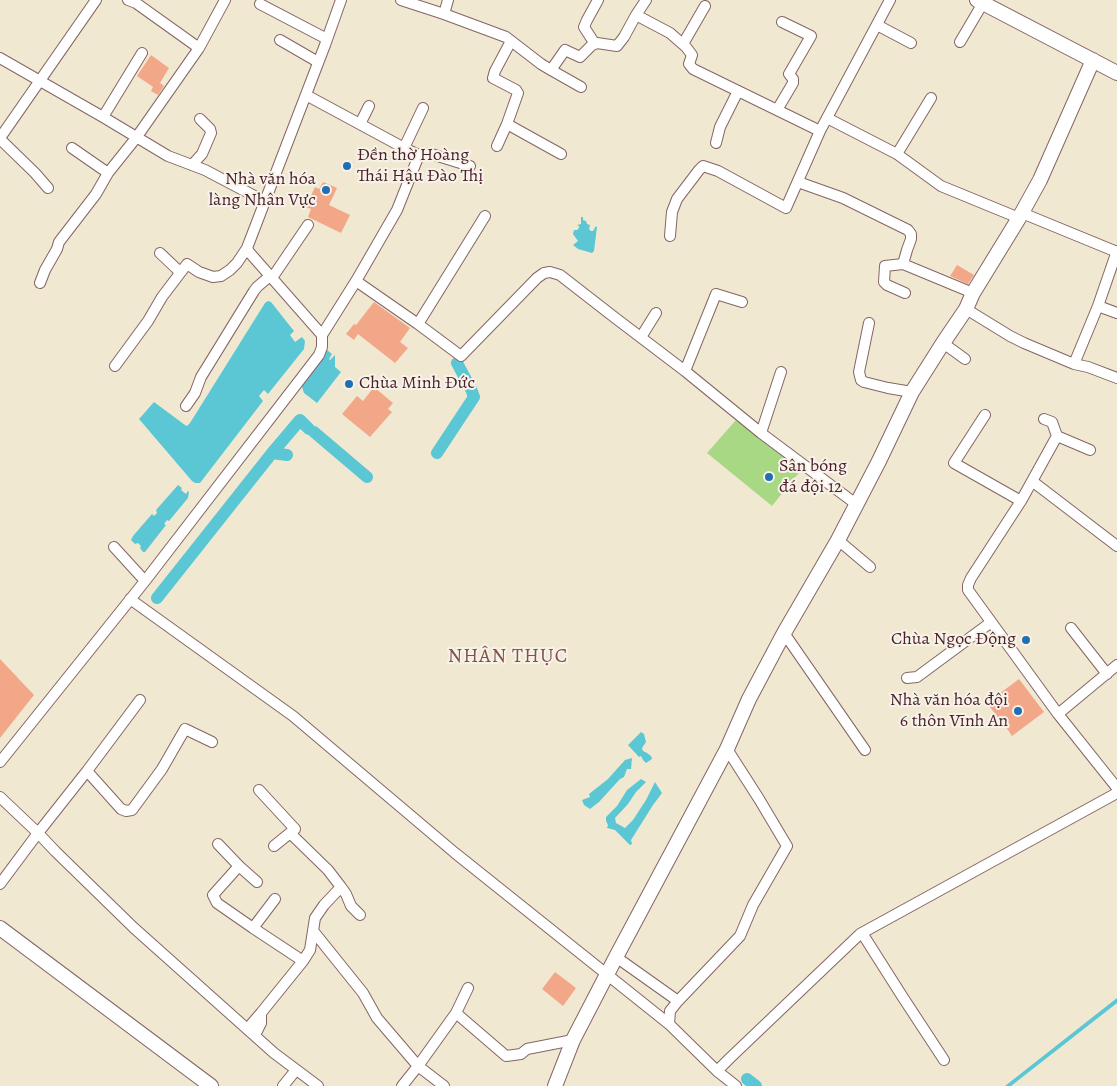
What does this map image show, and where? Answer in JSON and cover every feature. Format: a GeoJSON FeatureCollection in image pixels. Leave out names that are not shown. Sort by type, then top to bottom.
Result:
{"type":"FeatureCollection","features":[{"type":"Feature","properties":{"kind":"street"},"geometry":{"type":"LineString","coordinates":[[48,188],[0,138],[96,0]]}},
{"type":"Feature","properties":{"kind":"street"},"geometry":{"type":"LineString","coordinates":[[128,0],[136,3],[199,48]]}},
{"type":"Feature","properties":{"kind":"street"},"geometry":{"type":"LineString","coordinates":[[40,283],[59,242],[96,194],[108,173],[136,138],[199,48],[225,0]]}},
{"type":"Feature","properties":{"kind":"street"},"geometry":{"type":"LineString","coordinates":[[115,366],[187,264],[199,272],[213,277],[221,276],[237,263],[247,248],[341,0]]}},
{"type":"Feature","properties":{"kind":"street"},"geometry":{"type":"LineString","coordinates":[[401,0],[506,37],[541,64],[581,87]]}},
{"type":"Feature","properties":{"kind":"street"},"geometry":{"type":"LineString","coordinates":[[444,14],[448,0]]}},
{"type":"Feature","properties":{"kind":"street"},"geometry":{"type":"LineString","coordinates":[[595,44],[584,27],[598,0]]}},
{"type":"Feature","properties":{"kind":"street"},"geometry":{"type":"LineString","coordinates":[[551,70],[565,50],[580,57],[592,45],[597,43],[617,46],[646,0]]}},
{"type":"Feature","properties":{"kind":"street"},"geometry":{"type":"LineString","coordinates":[[670,236],[672,212],[677,199],[703,166],[718,171],[786,208],[820,131],[890,0]]}},
{"type":"Feature","properties":{"kind":"street"},"geometry":{"type":"LineString","coordinates":[[960,42],[980,1],[1117,73]]}},
{"type":"Feature","properties":{"kind":"street"},"geometry":{"type":"LineString","coordinates":[[260,4],[327,39]]}},
{"type":"Feature","properties":{"kind":"street"},"geometry":{"type":"LineString","coordinates":[[683,44],[705,6]]}},
{"type":"Feature","properties":{"kind":"street"},"geometry":{"type":"LineString","coordinates":[[636,15],[670,33],[686,46],[692,55],[689,64],[692,69],[820,131]]}},
{"type":"Feature","properties":{"kind":"street"},"geometry":{"type":"LineString","coordinates":[[777,110],[793,83],[793,79],[789,74],[811,36],[782,22]]}},
{"type":"Feature","properties":{"kind":"street"},"geometry":{"type":"LineString","coordinates":[[877,25],[911,43]]}},
{"type":"Feature","properties":{"kind":"street"},"geometry":{"type":"LineString","coordinates":[[280,40],[318,62]]}},
{"type":"Feature","properties":{"kind":"street"},"geometry":{"type":"LineString","coordinates":[[497,146],[518,93],[516,90],[493,78],[511,41]]}},
{"type":"Feature","properties":{"kind":"street"},"geometry":{"type":"LineString","coordinates":[[102,117],[142,53]]}},
{"type":"Feature","properties":{"kind":"street"},"geometry":{"type":"LineString","coordinates":[[0,58],[168,156],[205,170],[264,200]]}},
{"type":"Feature","properties":{"kind":"street"},"geometry":{"type":"LineString","coordinates":[[555,1086],[573,1040],[727,748],[749,699],[784,633],[838,540],[912,392],[942,343],[966,309],[973,293],[1021,216],[1040,180],[1093,60]]}},
{"type":"Feature","properties":{"kind":"street"},"geometry":{"type":"LineString","coordinates":[[716,142],[720,127],[738,91]]}},
{"type":"Feature","properties":{"kind":"street"},"geometry":{"type":"LineString","coordinates":[[306,95],[404,148],[419,154],[428,153],[470,166]]}},
{"type":"Feature","properties":{"kind":"street"},"geometry":{"type":"LineString","coordinates":[[896,154],[931,98]]}},
{"type":"Feature","properties":{"kind":"street"},"geometry":{"type":"LineString","coordinates":[[360,124],[369,106]]}},
{"type":"Feature","properties":{"kind":"street"},"geometry":{"type":"LineString","coordinates":[[404,148],[423,108]]}},
{"type":"Feature","properties":{"kind":"street"},"geometry":{"type":"LineString","coordinates":[[827,118],[896,154],[941,186],[1117,252],[1098,306],[1074,364]]}},
{"type":"Feature","properties":{"kind":"street"},"geometry":{"type":"LineString","coordinates":[[192,166],[202,154],[211,133],[200,120]]}},
{"type":"Feature","properties":{"kind":"street"},"geometry":{"type":"LineString","coordinates":[[507,124],[561,154]]}},
{"type":"Feature","properties":{"kind":"street"},"geometry":{"type":"LineString","coordinates":[[72,148],[108,173]]}},
{"type":"Feature","properties":{"kind":"street"},"geometry":{"type":"LineString","coordinates":[[0,762],[145,581],[319,355],[322,347],[322,335],[397,210],[419,154]]}},
{"type":"Feature","properties":{"kind":"street"},"geometry":{"type":"LineString","coordinates":[[798,182],[843,198],[908,230],[911,234],[911,239],[903,264]]}},
{"type":"Feature","properties":{"kind":"street"},"geometry":{"type":"LineString","coordinates":[[418,324],[485,216]]}},
{"type":"Feature","properties":{"kind":"street"},"geometry":{"type":"LineString","coordinates":[[186,406],[195,393],[201,377],[254,291],[262,282],[271,277],[308,225]]}},
{"type":"Feature","properties":{"kind":"street"},"geometry":{"type":"LineString","coordinates":[[247,248],[322,335]]}},
{"type":"Feature","properties":{"kind":"street"},"geometry":{"type":"LineString","coordinates":[[160,253],[180,272]]}},
{"type":"Feature","properties":{"kind":"street"},"geometry":{"type":"LineString","coordinates":[[905,293],[884,282],[885,266],[903,264],[973,293]]}},
{"type":"Feature","properties":{"kind":"street"},"geometry":{"type":"LineString","coordinates":[[356,281],[461,356],[537,278],[544,273],[556,273],[685,371],[761,433],[856,504]]}},
{"type":"Feature","properties":{"kind":"street"},"geometry":{"type":"LineString","coordinates":[[685,371],[702,342],[716,294],[742,302]]}},
{"type":"Feature","properties":{"kind":"street"},"geometry":{"type":"LineString","coordinates":[[1098,306],[1117,313]]}},
{"type":"Feature","properties":{"kind":"street"},"geometry":{"type":"LineString","coordinates":[[966,309],[1010,336],[1074,364],[1117,378]]}},
{"type":"Feature","properties":{"kind":"street"},"geometry":{"type":"LineString","coordinates":[[641,337],[656,313]]}},
{"type":"Feature","properties":{"kind":"street"},"geometry":{"type":"LineString","coordinates":[[869,323],[859,372],[861,380],[912,392]]}},
{"type":"Feature","properties":{"kind":"street"},"geometry":{"type":"LineString","coordinates":[[942,343],[966,360]]}},
{"type":"Feature","properties":{"kind":"street"},"geometry":{"type":"LineString","coordinates":[[761,433],[781,372]]}},
{"type":"Feature","properties":{"kind":"street"},"geometry":{"type":"LineString","coordinates":[[1096,377],[1117,385]]}},
{"type":"Feature","properties":{"kind":"street"},"geometry":{"type":"LineString","coordinates":[[986,416],[954,463],[1021,501]]}},
{"type":"Feature","properties":{"kind":"street"},"geometry":{"type":"LineString","coordinates":[[1044,419],[1052,422],[1057,436],[1090,450]]}},
{"type":"Feature","properties":{"kind":"street"},"geometry":{"type":"LineString","coordinates":[[1057,436],[1021,501],[971,578],[968,584],[969,593],[1058,714],[1117,788]]}},
{"type":"Feature","properties":{"kind":"street"},"geometry":{"type":"LineString","coordinates":[[1032,481],[1117,546]]}},
{"type":"Feature","properties":{"kind":"street"},"geometry":{"type":"LineString","coordinates":[[838,540],[870,567]]}},
{"type":"Feature","properties":{"kind":"street"},"geometry":{"type":"LineString","coordinates":[[114,547],[145,581]]}},
{"type":"Feature","properties":{"kind":"street"},"geometry":{"type":"LineString","coordinates":[[130,599],[293,716],[455,853],[669,1024],[717,1071],[736,1086]]}},
{"type":"Feature","properties":{"kind":"street"},"geometry":{"type":"LineString","coordinates":[[907,678],[917,677],[990,623]]}},
{"type":"Feature","properties":{"kind":"street"},"geometry":{"type":"LineString","coordinates":[[1058,714],[1113,672],[1071,628]]}},
{"type":"Feature","properties":{"kind":"street"},"geometry":{"type":"LineString","coordinates":[[784,633],[866,750]]}},
{"type":"Feature","properties":{"kind":"street"},"geometry":{"type":"LineString","coordinates":[[0,884],[140,700]]}},
{"type":"Feature","properties":{"kind":"street"},"geometry":{"type":"LineString","coordinates":[[87,771],[121,809],[126,811],[132,810],[162,769],[185,729],[212,742]]}},
{"type":"Feature","properties":{"kind":"street"},"geometry":{"type":"LineString","coordinates":[[669,1024],[670,1011],[678,1001],[740,936],[753,905],[787,846],[727,748]]}},
{"type":"Feature","properties":{"kind":"street"},"geometry":{"type":"LineString","coordinates":[[259,790],[295,829],[274,846]]}},
{"type":"Feature","properties":{"kind":"street"},"geometry":{"type":"LineString","coordinates":[[717,1071],[854,938],[1117,793]]}},
{"type":"Feature","properties":{"kind":"street"},"geometry":{"type":"LineString","coordinates":[[0,798],[134,928],[296,1070],[318,1086]]}},
{"type":"Feature","properties":{"kind":"street"},"geometry":{"type":"LineString","coordinates":[[290,833],[328,870],[346,894],[351,906],[360,915]]}},
{"type":"Feature","properties":{"kind":"street"},"geometry":{"type":"LineString","coordinates":[[218,844],[257,882]]}},
{"type":"Feature","properties":{"kind":"street"},"geometry":{"type":"LineString","coordinates":[[239,866],[213,896],[217,903],[303,961]]}},
{"type":"Feature","properties":{"kind":"street"},"geometry":{"type":"LineString","coordinates":[[252,1032],[310,950],[316,918],[324,905],[341,888]]}},
{"type":"Feature","properties":{"kind":"street"},"geometry":{"type":"LineString","coordinates":[[253,928],[274,900]]}},
{"type":"Feature","properties":{"kind":"street"},"geometry":{"type":"LineString","coordinates":[[0,928],[211,1086]]}},
{"type":"Feature","properties":{"kind":"street"},"geometry":{"type":"LineString","coordinates":[[314,932],[364,993],[377,1018],[418,1066],[444,1086]]}},
{"type":"Feature","properties":{"kind":"street"},"geometry":{"type":"LineString","coordinates":[[862,933],[944,1060]]}},
{"type":"Feature","properties":{"kind":"street"},"geometry":{"type":"LineString","coordinates":[[616,957],[678,1001]]}},
{"type":"Feature","properties":{"kind":"street"},"geometry":{"type":"LineString","coordinates":[[402,1086],[456,1013],[468,988]]}},
{"type":"Feature","properties":{"kind":"street"},"geometry":{"type":"LineString","coordinates":[[456,1013],[506,1056],[521,1054],[527,1049],[573,1040]]}},
{"type":"Feature","properties":{"kind":"street"},"geometry":{"type":"LineString","coordinates":[[283,1086],[296,1070]]}},
{"type":"Feature","properties":{"kind":"green space"},"geometry":{"type":"Polygon","coordinates":[[[736,420],[801,470],[772,506],[707,453],[736,420]]]}},
{"type":"Feature","properties":{"kind":"water"},"geometry":{"type":"Polygon","coordinates":[[[581,217],[590,225],[589,229],[591,231],[597,227],[594,251],[592,253],[578,249],[573,245],[578,241],[573,234],[574,230],[579,228],[577,225],[581,224],[581,217]]]}},
{"type":"Feature","properties":{"kind":"water"},"geometry":{"type":"Polygon","coordinates":[[[268,301],[271,302],[294,331],[290,335],[295,342],[302,337],[305,341],[304,349],[268,394],[264,390],[259,396],[263,401],[200,483],[195,483],[139,419],[154,402],[187,426],[268,301]]]}},
{"type":"Feature","properties":{"kind":"water"},"geometry":{"type":"Polygon","coordinates":[[[327,350],[332,354],[330,360],[335,355],[335,367],[341,372],[317,403],[304,393],[301,384],[327,350]]]}},
{"type":"Feature","properties":{"kind":"water"},"geometry":{"type":"Polygon","coordinates":[[[178,485],[186,494],[189,492],[188,498],[169,521],[167,520],[164,524],[166,525],[145,552],[143,552],[138,543],[135,544],[131,540],[133,536],[152,514],[154,516],[157,513],[156,510],[178,485]]]}},
{"type":"Feature","properties":{"kind":"water"},"geometry":{"type":"Polygon","coordinates":[[[641,732],[644,734],[646,742],[642,748],[643,751],[651,756],[652,759],[646,763],[628,745],[641,732]]]}},
{"type":"Feature","properties":{"kind":"water"},"geometry":{"type":"Polygon","coordinates":[[[632,758],[631,769],[627,769],[624,777],[599,802],[590,809],[584,805],[582,800],[590,797],[589,794],[608,779],[625,760],[632,758]]]}},
{"type":"Feature","properties":{"kind":"water"},"geometry":{"type":"Polygon","coordinates":[[[641,779],[646,782],[615,818],[616,823],[625,828],[633,820],[655,782],[662,793],[631,840],[632,844],[630,845],[615,830],[607,828],[606,817],[617,806],[627,790],[641,779]]]}},
{"type":"Feature","properties":{"kind":"water"},"geometry":{"type":"Polygon","coordinates":[[[1117,998],[1117,1003],[1011,1086],[1005,1086],[1117,998]]]}},
{"type":"Feature","properties":{"kind":"building"},"geometry":{"type":"Polygon","coordinates":[[[151,55],[169,68],[160,83],[164,86],[158,95],[151,91],[153,87],[137,76],[151,55]]]}},
{"type":"Feature","properties":{"kind":"building"},"geometry":{"type":"Polygon","coordinates":[[[323,182],[337,188],[329,205],[350,215],[341,233],[308,217],[311,209],[306,207],[315,187],[319,189],[323,182]]]}},
{"type":"Feature","properties":{"kind":"building"},"geometry":{"type":"Polygon","coordinates":[[[957,265],[974,275],[968,284],[950,276],[957,265]]]}},
{"type":"Feature","properties":{"kind":"building"},"geometry":{"type":"Polygon","coordinates":[[[374,302],[410,328],[400,342],[408,348],[395,363],[358,334],[354,340],[346,334],[354,324],[356,325],[374,302]]]}},
{"type":"Feature","properties":{"kind":"building"},"geometry":{"type":"Polygon","coordinates":[[[374,387],[393,403],[388,409],[392,412],[370,437],[342,414],[357,396],[363,401],[374,387]]]}},
{"type":"Feature","properties":{"kind":"building"},"geometry":{"type":"Polygon","coordinates":[[[0,659],[34,695],[0,738],[0,659]]]}},
{"type":"Feature","properties":{"kind":"building"},"geometry":{"type":"Polygon","coordinates":[[[1019,679],[1044,712],[1012,736],[987,703],[1019,679]]]}},
{"type":"Feature","properties":{"kind":"building"},"geometry":{"type":"Polygon","coordinates":[[[555,972],[576,988],[563,1006],[542,989],[555,972]]]}},
{"type":"Feature","properties":{"kind":"waterway"},"geometry":{"type":"LineString","coordinates":[[437,453],[474,397],[457,363]]}},
{"type":"Feature","properties":{"kind":"waterway"},"geometry":{"type":"LineString","coordinates":[[272,453],[300,420],[309,429]]}},
{"type":"Feature","properties":{"kind":"waterway"},"geometry":{"type":"LineString","coordinates":[[314,432],[367,477]]}},
{"type":"Feature","properties":{"kind":"waterway"},"geometry":{"type":"LineString","coordinates":[[157,598],[272,453],[287,455]]}},
{"type":"Feature","properties":{"kind":"waterway"},"geometry":{"type":"LineString","coordinates":[[747,1079],[756,1086]]}},
{"type":"Feature","properties":{"kind":"place","name":"Đền thờ Hoàng Thái Hậu Đào Thị"},"geometry":{"type":"Point","coordinates":[347,166]}},
{"type":"Feature","properties":{"kind":"place","name":"Nhà văn hóa làng Nhân Vực"},"geometry":{"type":"Point","coordinates":[326,190]}},
{"type":"Feature","properties":{"kind":"place","name":"Chùa Minh Đức"},"geometry":{"type":"Point","coordinates":[349,384]}},
{"type":"Feature","properties":{"kind":"place","name":"Sân bóng đá đội 12"},"geometry":{"type":"Point","coordinates":[769,477]}},
{"type":"Feature","properties":{"kind":"place","name":"Chùa Ngọc Động"},"geometry":{"type":"Point","coordinates":[1026,640]}},
{"type":"Feature","properties":{"kind":"place","name":"Nhà văn hóa đội 6 thôn Vĩnh An"},"geometry":{"type":"Point","coordinates":[1018,711]}},
{"type":"Feature","properties":{"kind":"district","name":"NHÂN THỤC"},"geometry":{"type":"Point","coordinates":[508,657]}}]}
